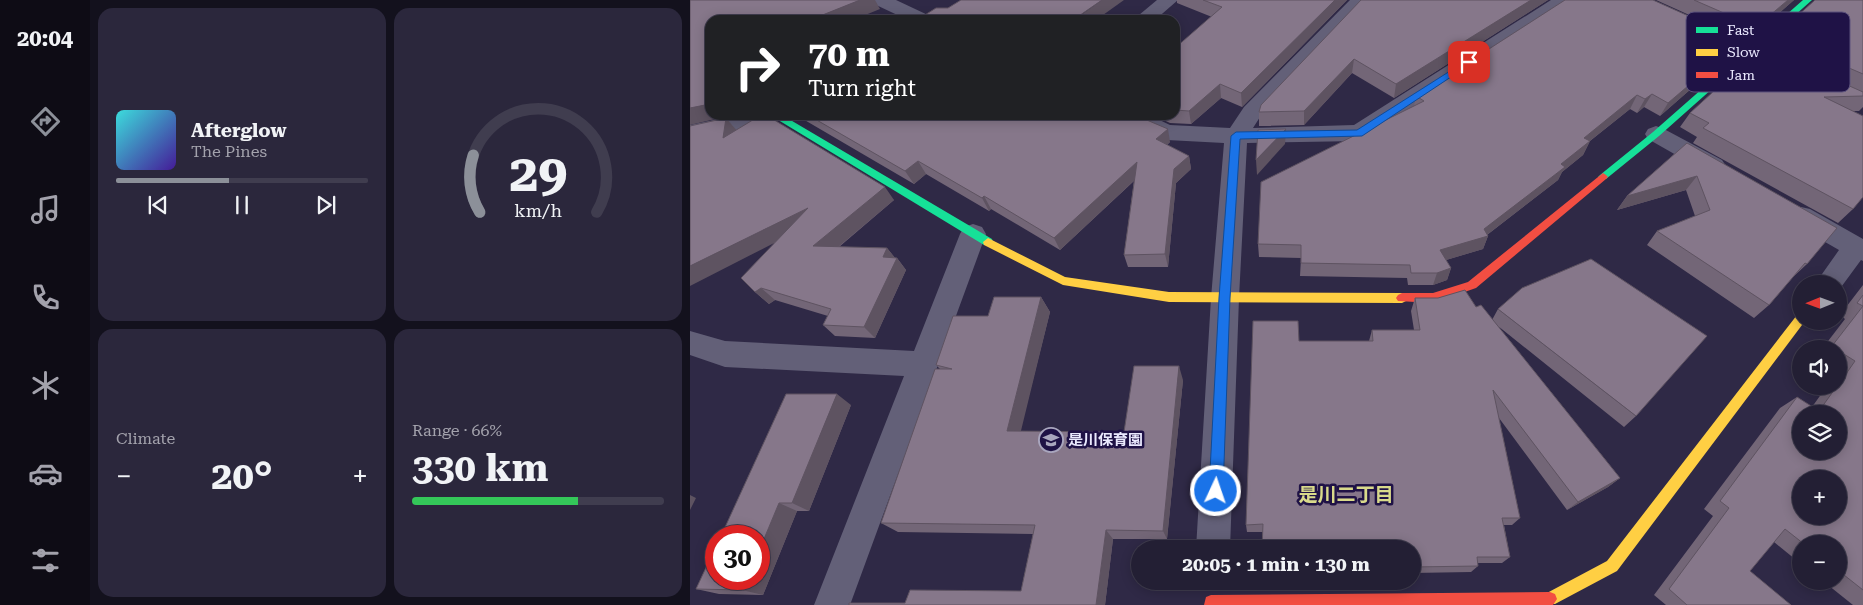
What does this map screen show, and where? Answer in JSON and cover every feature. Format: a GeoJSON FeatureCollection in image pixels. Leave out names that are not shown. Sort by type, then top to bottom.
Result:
{"type":"FeatureCollection","features":[{"type":"Feature","properties":{"kind":"street"},"geometry":{"type":"LineString","coordinates":[[881,0],[912,15]]}},
{"type":"Feature","properties":{"kind":"street"},"geometry":{"type":"LineString","coordinates":[[1150,15],[1169,0]]}},
{"type":"Feature","properties":{"kind":"street"},"geometry":{"type":"LineString","coordinates":[[1214,540],[1225,298],[1236,136],[1252,112],[1361,0]]}},
{"type":"Feature","properties":{"kind":"street"},"geometry":{"type":"LineString","coordinates":[[1141,120],[1167,132],[1236,136],[1359,134],[1564,0]]}},
{"type":"Feature","properties":{"kind":"street"},"geometry":{"type":"LineString","coordinates":[[1636,0],[1686,23]]}},
{"type":"Feature","properties":{"kind":"street"},"geometry":{"type":"LineString","coordinates":[[1794,12],[1808,0]]}},
{"type":"Feature","properties":{"kind":"street"},"geometry":{"type":"LineString","coordinates":[[781,120],[973,234],[1063,281],[1169,297],[1433,298],[1472,285],[1656,134],[1704,92]]}},
{"type":"Feature","properties":{"kind":"street"},"geometry":{"type":"LineString","coordinates":[[690,134],[751,120]]}},
{"type":"Feature","properties":{"kind":"street"},"geometry":{"type":"LineString","coordinates":[[1656,134],[1734,178]]}},
{"type":"Feature","properties":{"kind":"street"},"geometry":{"type":"LineString","coordinates":[[1778,202],[1859,249],[1836,275]]}},
{"type":"Feature","properties":{"kind":"street"},"geometry":{"type":"LineString","coordinates":[[832,605],[973,234]]}},
{"type":"Feature","properties":{"kind":"street"},"geometry":{"type":"LineString","coordinates":[[1211,596],[1547,600],[1612,566],[1792,330]]}},
{"type":"Feature","properties":{"kind":"street"},"geometry":{"type":"LineString","coordinates":[[690,342],[725,354],[925,364]]}},
{"type":"Feature","properties":{"kind":"building"},"geometry":{"type":"Polygon","coordinates":[[[690,0],[860,0],[822,15],[705,15],[705,105],[690,108],[690,0]]]}},
{"type":"Feature","properties":{"kind":"building"},"geometry":{"type":"Polygon","coordinates":[[[961,0],[1102,0],[1080,15],[925,15],[936,8],[948,8],[961,0]]]}},
{"type":"Feature","properties":{"kind":"building"},"geometry":{"type":"Polygon","coordinates":[[[1203,0],[1335,0],[1241,93],[1220,84],[1189,111],[1180,110],[1180,44],[1222,7],[1203,0]]]}},
{"type":"Feature","properties":{"kind":"building"},"geometry":{"type":"Polygon","coordinates":[[[1361,0],[1531,0],[1396,84],[1354,59],[1304,111],[1259,112],[1261,105],[1361,0]]]}},
{"type":"Feature","properties":{"kind":"building"},"geometry":{"type":"Polygon","coordinates":[[[1565,0],[1653,0],[1686,15],[1686,88],[1668,103],[1652,94],[1645,99],[1637,95],[1584,138],[1590,141],[1561,164],[1565,167],[1484,229],[1488,236],[1440,250],[1451,268],[1437,273],[1411,273],[1410,265],[1301,263],[1301,245],[1258,244],[1261,182],[1424,101],[1416,96],[1565,0]]]}},
{"type":"Feature","properties":{"kind":"building"},"geometry":{"type":"Polygon","coordinates":[[[1694,0],[1788,0],[1774,12],[1722,12],[1694,0]]]}},
{"type":"Feature","properties":{"kind":"building"},"geometry":{"type":"Polygon","coordinates":[[[1815,0],[1863,0],[1863,74],[1850,68],[1850,12],[1802,12],[1815,0]]]}},
{"type":"Feature","properties":{"kind":"building"},"geometry":{"type":"Polygon","coordinates":[[[1850,86],[1863,92],[1863,96],[1824,97],[1863,116],[1863,197],[1853,209],[1703,128],[1709,123],[1690,113],[1713,92],[1850,92],[1850,86]]]}},
{"type":"Feature","properties":{"kind":"building"},"geometry":{"type":"Polygon","coordinates":[[[726,120],[723,138],[753,120],[774,120],[885,187],[813,246],[887,248],[883,257],[897,258],[864,327],[823,325],[831,309],[761,288],[755,292],[741,278],[808,208],[690,266],[690,126],[726,120]]]}},
{"type":"Feature","properties":{"kind":"building"},"geometry":{"type":"Polygon","coordinates":[[[817,120],[1147,120],[1168,129],[1156,139],[1189,156],[1174,169],[1165,254],[1124,255],[1137,162],[1054,238],[984,196],[982,198],[918,161],[905,171],[817,120]]]}},
{"type":"Feature","properties":{"kind":"building"},"geometry":{"type":"Polygon","coordinates":[[[1286,129],[1256,160],[1258,130],[1286,129]]]}},
{"type":"Feature","properties":{"kind":"building"},"geometry":{"type":"Polygon","coordinates":[[[1687,143],[1837,228],[1807,264],[1805,263],[1795,275],[1792,275],[1792,278],[1769,305],[1657,231],[1710,210],[1697,176],[1627,196],[1687,143]]]}},
{"type":"Feature","properties":{"kind":"building"},"geometry":{"type":"Polygon","coordinates":[[[1591,259],[1707,336],[1636,416],[1498,309],[1522,288],[1591,259]]]}},
{"type":"Feature","properties":{"kind":"building"},"geometry":{"type":"Polygon","coordinates":[[[1465,290],[1476,307],[1481,305],[1620,478],[1578,502],[1493,390],[1520,518],[1502,518],[1510,557],[1477,557],[1478,566],[1421,567],[1421,540],[1262,540],[1263,524],[1246,525],[1253,321],[1298,321],[1299,341],[1373,341],[1372,330],[1420,330],[1415,298],[1438,298],[1465,290]]]}},
{"type":"Feature","properties":{"kind":"building"},"geometry":{"type":"Polygon","coordinates":[[[1863,295],[1863,306],[1857,303],[1863,295]]]}},
{"type":"Feature","properties":{"kind":"building","name":"是川保育園"},"geometry":{"type":"Polygon","coordinates":[[[994,297],[1041,297],[1007,431],[1124,432],[1134,366],[1179,366],[1163,531],[1106,530],[1096,605],[849,605],[849,603],[905,603],[910,590],[1021,591],[1035,525],[881,523],[935,369],[952,369],[936,365],[953,316],[988,316],[994,297]]]}},
{"type":"Feature","properties":{"kind":"building"},"geometry":{"type":"Polygon","coordinates":[[[1863,306],[1863,590],[1847,577],[1847,535],[1793,535],[1785,529],[1750,571],[1791,605],[1687,605],[1669,589],[1729,508],[1720,501],[1797,397],[1810,405],[1792,405],[1792,460],[1847,460],[1847,405],[1823,405],[1831,395],[1847,395],[1847,372],[1855,361],[1847,356],[1847,340],[1837,340],[1844,330],[1848,330],[1848,325],[1863,306]]]}},
{"type":"Feature","properties":{"kind":"building"},"geometry":{"type":"Polygon","coordinates":[[[786,394],[837,394],[792,503],[779,503],[770,525],[726,525],[786,394]]]}},
{"type":"Feature","properties":{"kind":"building"},"geometry":{"type":"Polygon","coordinates":[[[705,570],[705,589],[696,589],[705,570]]]}},
{"type":"Feature","properties":{"kind":"traffic: fast"},"geometry":{"type":"LineString","coordinates":[[1794,12],[1808,0]]}},
{"type":"Feature","properties":{"kind":"traffic: fast"},"geometry":{"type":"LineString","coordinates":[[1603,177],[1704,92]]}},
{"type":"Feature","properties":{"kind":"traffic: fast"},"geometry":{"type":"LineString","coordinates":[[783,120],[988,242]]}},
{"type":"Feature","properties":{"kind":"traffic: slow"},"geometry":{"type":"LineString","coordinates":[[988,242],[1063,281],[1169,297],[1402,298]]}},
{"type":"Feature","properties":{"kind":"traffic: slow"},"geometry":{"type":"LineString","coordinates":[[1550,599],[1612,566],[1792,330]]}},
{"type":"Feature","properties":{"kind":"traffic: jam"},"geometry":{"type":"LineString","coordinates":[[1402,298],[1433,298],[1472,285],[1603,177]]}},
{"type":"Feature","properties":{"kind":"traffic: jam"},"geometry":{"type":"LineString","coordinates":[[1211,605],[1211,602],[1550,599]]}},
{"type":"Feature","properties":{"kind":"place","name":"是川保育園"},"geometry":{"type":"Point","coordinates":[1051,440]}},
{"type":"Feature","properties":{"kind":"district","name":"是川二丁目"},"geometry":{"type":"Point","coordinates":[1346,494]}},
{"type":"Feature","properties":{"kind":"route"},"geometry":{"type":"LineString","coordinates":[[1216,491],[1225,298],[1236,136],[1359,134],[1469,62]]}}]}
